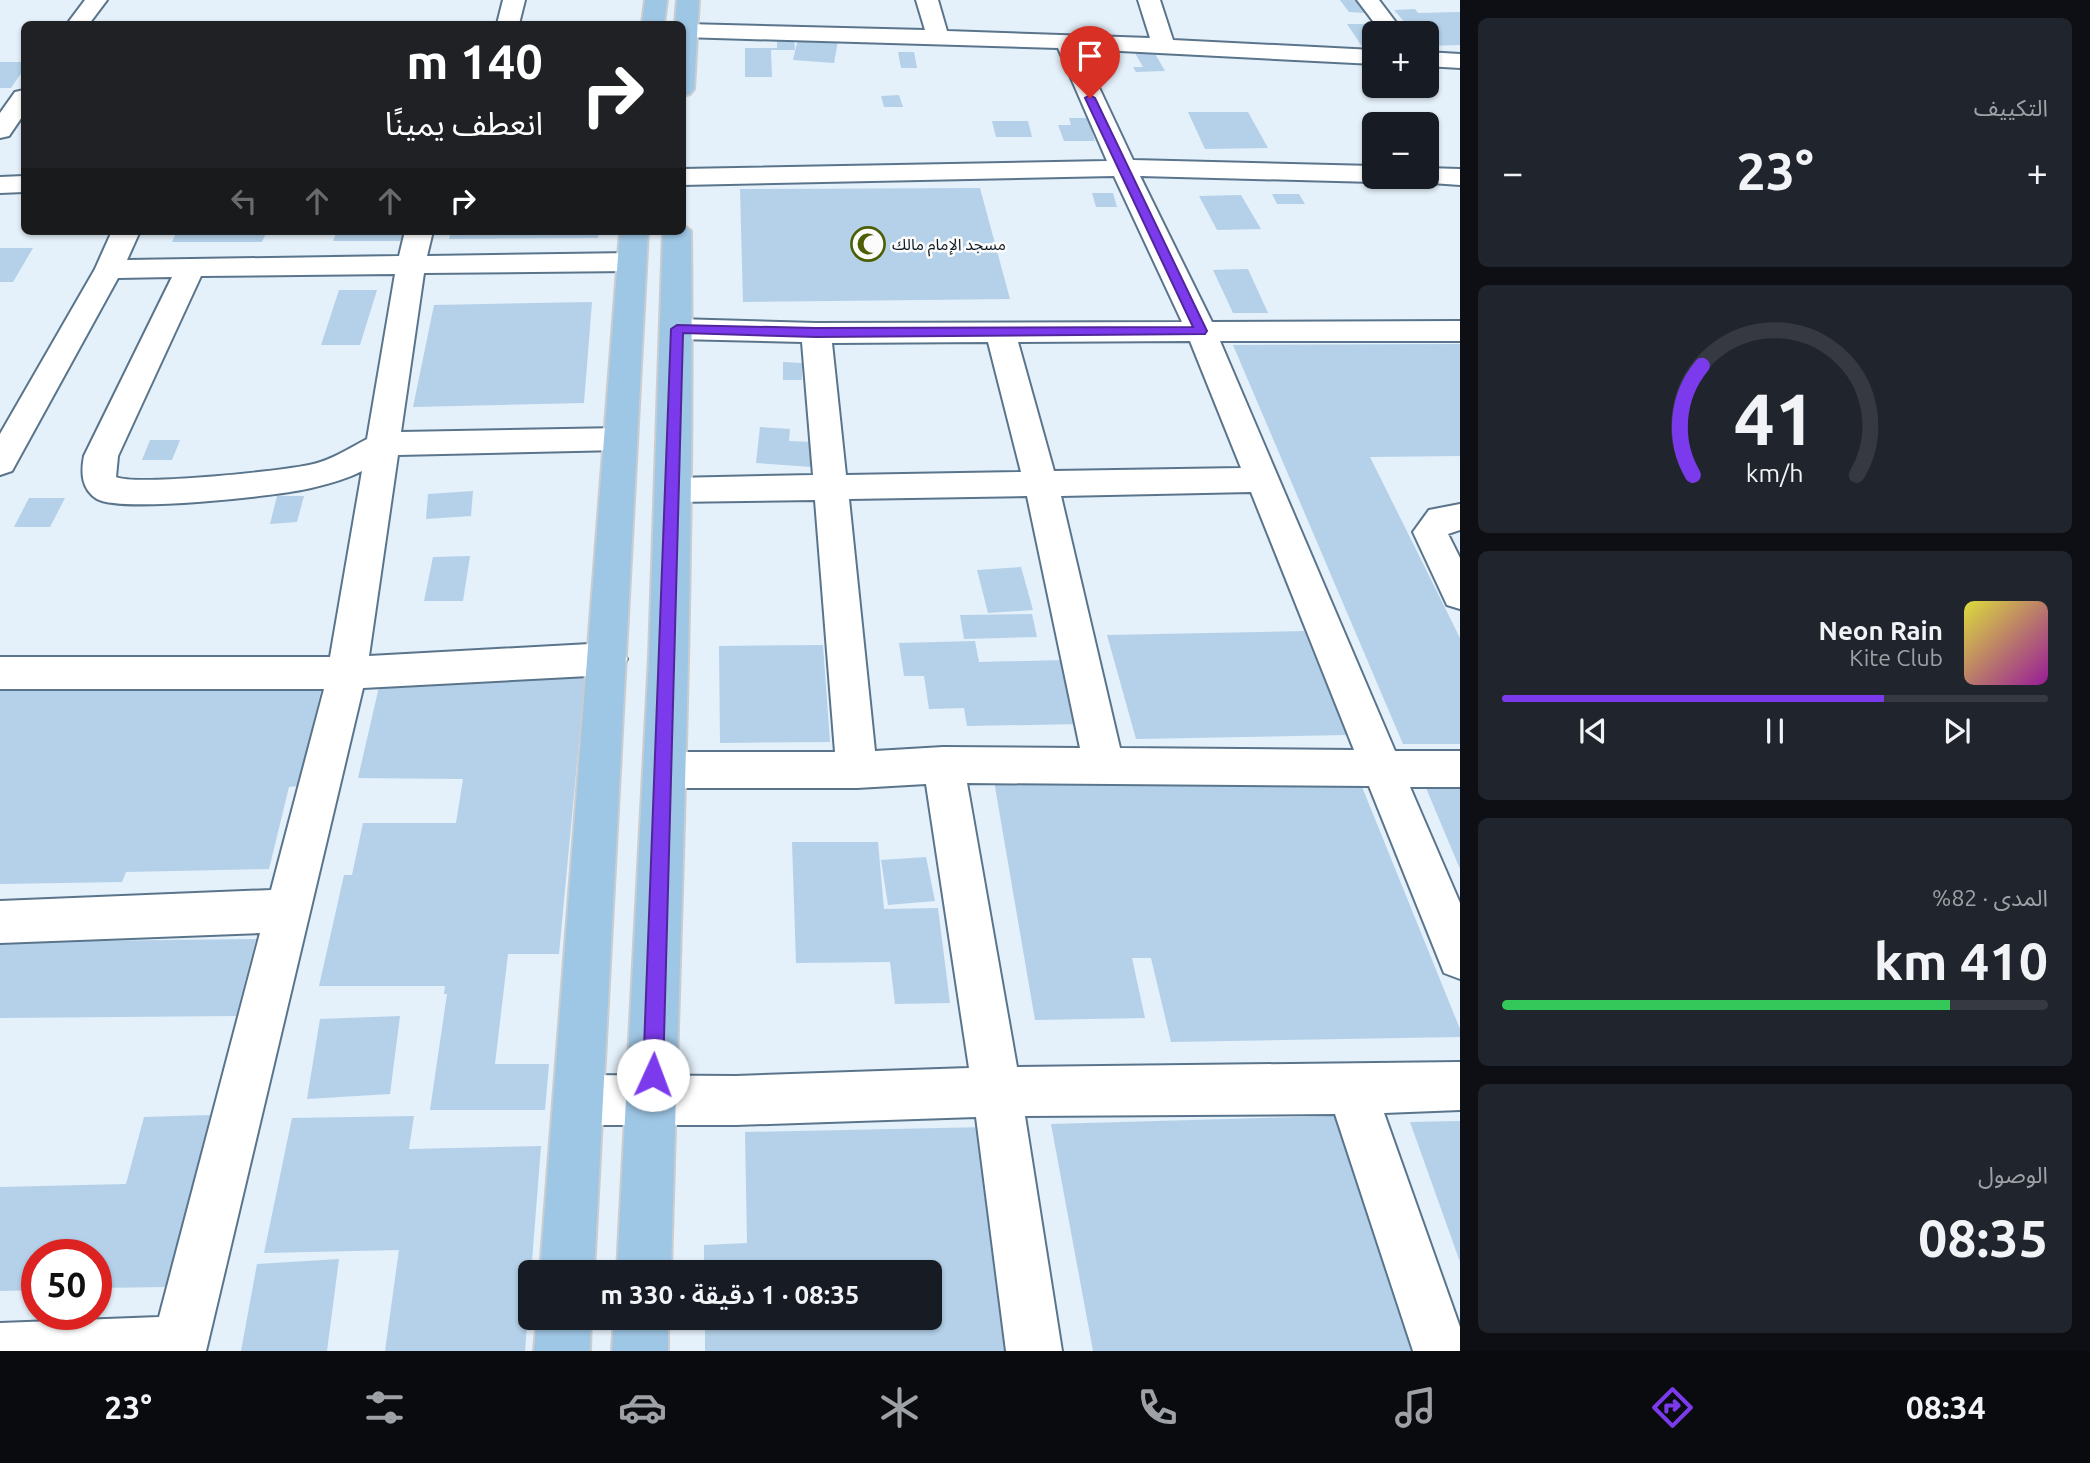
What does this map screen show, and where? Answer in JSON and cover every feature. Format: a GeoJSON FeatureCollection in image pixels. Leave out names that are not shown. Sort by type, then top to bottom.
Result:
{"type":"FeatureCollection","features":[{"type":"Feature","properties":{"kind":"main road"},"geometry":{"type":"LineString","coordinates":[[653,21],[656,0]]}},
{"type":"Feature","properties":{"kind":"main road"},"geometry":{"type":"LineString","coordinates":[[686,43],[688,0]]}},
{"type":"Feature","properties":{"kind":"main road"},"geometry":{"type":"LineString","coordinates":[[645,1260],[665,770],[677,329],[677,235]]}},
{"type":"Feature","properties":{"kind":"main road"},"geometry":{"type":"LineString","coordinates":[[568,1260],[632,247]]}},
{"type":"Feature","properties":{"kind":"main road"},"geometry":{"type":"LineString","coordinates":[[562,1351],[563,1330]]}},
{"type":"Feature","properties":{"kind":"main road"},"geometry":{"type":"LineString","coordinates":[[640,1351],[641,1330]]}},
{"type":"Feature","properties":{"kind":"street"},"geometry":{"type":"LineString","coordinates":[[80,21],[96,0]]}},
{"type":"Feature","properties":{"kind":"street"},"geometry":{"type":"LineString","coordinates":[[509,21],[514,0]]}},
{"type":"Feature","properties":{"kind":"street"},"geometry":{"type":"LineString","coordinates":[[927,0],[938,38]]}},
{"type":"Feature","properties":{"kind":"street"},"geometry":{"type":"LineString","coordinates":[[1149,0],[1164,46]]}},
{"type":"Feature","properties":{"kind":"street"},"geometry":{"type":"LineString","coordinates":[[1368,0],[1384,21]]}},
{"type":"Feature","properties":{"kind":"street"},"geometry":{"type":"LineString","coordinates":[[687,31],[1067,41],[1362,56]]}},
{"type":"Feature","properties":{"kind":"street"},"geometry":{"type":"LineString","coordinates":[[1067,41],[1079,75],[1201,331],[1460,957]]}},
{"type":"Feature","properties":{"kind":"street"},"geometry":{"type":"LineString","coordinates":[[1439,60],[1460,61]]}},
{"type":"Feature","properties":{"kind":"street"},"geometry":{"type":"LineString","coordinates":[[0,131],[21,101]]}},
{"type":"Feature","properties":{"kind":"street"},"geometry":{"type":"LineString","coordinates":[[686,177],[1124,168],[1362,174]]}},
{"type":"Feature","properties":{"kind":"street"},"geometry":{"type":"LineString","coordinates":[[1439,176],[1460,177]]}},
{"type":"Feature","properties":{"kind":"street"},"geometry":{"type":"LineString","coordinates":[[0,185],[21,184]]}},
{"type":"Feature","properties":{"kind":"street"},"geometry":{"type":"LineString","coordinates":[[0,463],[109,269],[124,235]]}},
{"type":"Feature","properties":{"kind":"street"},"geometry":{"type":"LineString","coordinates":[[109,269],[191,267],[415,248],[632,247]]}},
{"type":"Feature","properties":{"kind":"street"},"geometry":{"type":"LineString","coordinates":[[0,1350],[179,1348],[347,673],[415,248]]}},
{"type":"Feature","properties":{"kind":"street"},"geometry":{"type":"LineString","coordinates":[[191,267],[101,456],[97,477],[103,488],[113,492],[137,493],[226,487],[309,477],[342,467],[384,444],[620,439]]}},
{"type":"Feature","properties":{"kind":"street"},"geometry":{"type":"LineString","coordinates":[[677,329],[816,332],[1460,331]]}},
{"type":"Feature","properties":{"kind":"street"},"geometry":{"type":"LineString","coordinates":[[816,332],[857,770]]}},
{"type":"Feature","properties":{"kind":"street"},"geometry":{"type":"LineString","coordinates":[[1000,332],[1041,484],[1104,766]]}},
{"type":"Feature","properties":{"kind":"street"},"geometry":{"type":"LineString","coordinates":[[672,490],[1262,480]]}},
{"type":"Feature","properties":{"kind":"street"},"geometry":{"type":"LineString","coordinates":[[1460,517],[1441,519],[1430,532],[1460,595]]}},
{"type":"Feature","properties":{"kind":"street"},"geometry":{"type":"LineString","coordinates":[[0,673],[347,673],[608,659]]}},
{"type":"Feature","properties":{"kind":"street"},"geometry":{"type":"LineString","coordinates":[[665,770],[857,770],[943,765],[1460,769]]}},
{"type":"Feature","properties":{"kind":"street"},"geometry":{"type":"LineString","coordinates":[[943,765],[997,1092],[1034,1351]]}},
{"type":"Feature","properties":{"kind":"street"},"geometry":{"type":"LineString","coordinates":[[0,922],[287,911]]}},
{"type":"Feature","properties":{"kind":"street"},"geometry":{"type":"LineString","coordinates":[[579,1100],[652,1103],[997,1092],[1352,1091],[1460,1086]]}},
{"type":"Feature","properties":{"kind":"street"},"geometry":{"type":"LineString","coordinates":[[1352,1091],[1441,1351]]}},
{"type":"Feature","properties":{"kind":"building"},"geometry":{"type":"Polygon","coordinates":[[[1340,0],[1357,0],[1365,13],[1349,12],[1340,0]]]}},
{"type":"Feature","properties":{"kind":"building"},"geometry":{"type":"Polygon","coordinates":[[[1415,9],[1418,13],[1460,12],[1460,45],[1439,46],[1439,21],[1404,21],[1394,10],[1415,9]]]}},
{"type":"Feature","properties":{"kind":"building"},"geometry":{"type":"Polygon","coordinates":[[[1347,24],[1362,24],[1362,46],[1347,24]]]}},
{"type":"Feature","properties":{"kind":"building"},"geometry":{"type":"Polygon","coordinates":[[[777,38],[794,38],[795,50],[771,50],[772,77],[745,77],[745,48],[777,48],[777,38]]]}},
{"type":"Feature","properties":{"kind":"building"},"geometry":{"type":"Polygon","coordinates":[[[798,39],[838,41],[834,63],[793,60],[798,39]]]}},
{"type":"Feature","properties":{"kind":"building"},"geometry":{"type":"Polygon","coordinates":[[[898,52],[914,52],[917,68],[901,68],[898,52]]]}},
{"type":"Feature","properties":{"kind":"building"},"geometry":{"type":"Polygon","coordinates":[[[1154,52],[1165,71],[1136,72],[1133,67],[1143,67],[1135,53],[1154,52]]]}},
{"type":"Feature","properties":{"kind":"building"},"geometry":{"type":"Polygon","coordinates":[[[0,62],[21,62],[21,73],[11,88],[0,88],[0,62]]]}},
{"type":"Feature","properties":{"kind":"building"},"geometry":{"type":"Polygon","coordinates":[[[899,95],[903,107],[884,107],[881,96],[899,95]]]}},
{"type":"Feature","properties":{"kind":"building"},"geometry":{"type":"Polygon","coordinates":[[[1188,112],[1248,112],[1268,148],[1205,149],[1188,112]]]}},
{"type":"Feature","properties":{"kind":"building"},"geometry":{"type":"Polygon","coordinates":[[[1069,118],[1088,118],[1095,141],[1064,141],[1058,125],[1071,125],[1069,118]]]}},
{"type":"Feature","properties":{"kind":"building"},"geometry":{"type":"Polygon","coordinates":[[[992,121],[1028,121],[1032,137],[996,137],[992,121]]]}},
{"type":"Feature","properties":{"kind":"building","name":"مسجد الإمام مالك"},"geometry":{"type":"Polygon","coordinates":[[[980,188],[1010,299],[743,302],[740,189],[980,188]]]}},
{"type":"Feature","properties":{"kind":"building"},"geometry":{"type":"Polygon","coordinates":[[[1092,193],[1113,193],[1117,207],[1096,207],[1092,193]]]}},
{"type":"Feature","properties":{"kind":"building"},"geometry":{"type":"Polygon","coordinates":[[[1272,194],[1299,194],[1305,204],[1277,204],[1272,194]]]}},
{"type":"Feature","properties":{"kind":"building"},"geometry":{"type":"Polygon","coordinates":[[[1241,195],[1261,229],[1217,230],[1199,196],[1241,195]]]}},
{"type":"Feature","properties":{"kind":"building"},"geometry":{"type":"Polygon","coordinates":[[[175,235],[265,235],[262,242],[172,242],[175,235]]]}},
{"type":"Feature","properties":{"kind":"building"},"geometry":{"type":"Polygon","coordinates":[[[335,235],[410,235],[408,241],[333,241],[335,235]]]}},
{"type":"Feature","properties":{"kind":"building"},"geometry":{"type":"Polygon","coordinates":[[[450,235],[598,235],[598,238],[449,239],[450,235]]]}},
{"type":"Feature","properties":{"kind":"building"},"geometry":{"type":"Polygon","coordinates":[[[0,248],[33,248],[13,282],[0,282],[0,248]]]}},
{"type":"Feature","properties":{"kind":"building"},"geometry":{"type":"Polygon","coordinates":[[[1248,269],[1268,313],[1233,313],[1213,270],[1248,269]]]}},
{"type":"Feature","properties":{"kind":"building"},"geometry":{"type":"Polygon","coordinates":[[[339,290],[377,290],[360,345],[321,345],[339,290]]]}},
{"type":"Feature","properties":{"kind":"building"},"geometry":{"type":"Polygon","coordinates":[[[592,302],[584,403],[413,407],[434,305],[592,302]]]}},
{"type":"Feature","properties":{"kind":"building"},"geometry":{"type":"Polygon","coordinates":[[[1460,344],[1460,456],[1370,457],[1460,638],[1460,744],[1403,744],[1233,345],[1460,344]]]}},
{"type":"Feature","properties":{"kind":"building"},"geometry":{"type":"Polygon","coordinates":[[[783,362],[802,363],[802,380],[783,380],[783,362]]]}},
{"type":"Feature","properties":{"kind":"building"},"geometry":{"type":"Polygon","coordinates":[[[760,427],[790,429],[789,441],[813,442],[812,467],[756,463],[760,427]]]}},
{"type":"Feature","properties":{"kind":"building"},"geometry":{"type":"Polygon","coordinates":[[[150,440],[180,440],[172,460],[142,460],[150,440]]]}},
{"type":"Feature","properties":{"kind":"building"},"geometry":{"type":"Polygon","coordinates":[[[473,491],[471,516],[426,519],[428,494],[473,491]]]}},
{"type":"Feature","properties":{"kind":"building"},"geometry":{"type":"Polygon","coordinates":[[[277,496],[304,496],[297,522],[270,524],[277,496]]]}},
{"type":"Feature","properties":{"kind":"building"},"geometry":{"type":"Polygon","coordinates":[[[29,498],[65,498],[50,527],[14,527],[29,498]]]}},
{"type":"Feature","properties":{"kind":"building"},"geometry":{"type":"Polygon","coordinates":[[[470,556],[463,601],[424,601],[433,557],[470,556]]]}},
{"type":"Feature","properties":{"kind":"building"},"geometry":{"type":"Polygon","coordinates":[[[1021,567],[1033,610],[988,613],[977,570],[1021,567]]]}},
{"type":"Feature","properties":{"kind":"building"},"geometry":{"type":"Polygon","coordinates":[[[1032,614],[1037,637],[964,639],[960,615],[1032,614]]]}},
{"type":"Feature","properties":{"kind":"building"},"geometry":{"type":"Polygon","coordinates":[[[1304,631],[1347,735],[1136,739],[1107,635],[1304,631]]]}},
{"type":"Feature","properties":{"kind":"building"},"geometry":{"type":"Polygon","coordinates":[[[975,641],[979,662],[1064,660],[1080,724],[967,726],[964,708],[929,709],[924,676],[904,676],[899,643],[975,641]]]}},
{"type":"Feature","properties":{"kind":"building"},"geometry":{"type":"Polygon","coordinates":[[[823,645],[830,742],[720,743],[719,646],[823,645]]]}},
{"type":"Feature","properties":{"kind":"building"},"geometry":{"type":"Polygon","coordinates":[[[381,678],[585,678],[559,954],[508,954],[495,1064],[549,1064],[545,1110],[430,1110],[447,994],[444,994],[445,986],[319,986],[344,875],[352,875],[363,823],[456,823],[463,779],[358,778],[381,678]]]}},
{"type":"Feature","properties":{"kind":"building"},"geometry":{"type":"Polygon","coordinates":[[[124,685],[122,689],[322,686],[299,786],[289,787],[269,869],[126,872],[122,882],[0,884],[0,687],[124,685]]]}},
{"type":"Feature","properties":{"kind":"building"},"geometry":{"type":"Polygon","coordinates":[[[1358,777],[1460,1029],[1460,1037],[1171,1042],[1151,958],[1132,958],[1145,1018],[1035,1020],[994,781],[1358,777]]]}},
{"type":"Feature","properties":{"kind":"building"},"geometry":{"type":"Polygon","coordinates":[[[1426,788],[1460,788],[1460,869],[1426,788]]]}},
{"type":"Feature","properties":{"kind":"building"},"geometry":{"type":"Polygon","coordinates":[[[792,842],[878,842],[884,909],[938,908],[950,1003],[895,1004],[890,962],[796,963],[792,842]]]}},
{"type":"Feature","properties":{"kind":"building"},"geometry":{"type":"Polygon","coordinates":[[[926,857],[935,901],[888,905],[881,860],[926,857]]]}},
{"type":"Feature","properties":{"kind":"building"},"geometry":{"type":"Polygon","coordinates":[[[256,939],[236,1016],[0,1018],[0,942],[256,939]]]}},
{"type":"Feature","properties":{"kind":"building"},"geometry":{"type":"Polygon","coordinates":[[[400,1016],[390,1094],[307,1099],[320,1019],[400,1016]]]}},
{"type":"Feature","properties":{"kind":"building"},"geometry":{"type":"Polygon","coordinates":[[[210,1115],[168,1287],[112,1288],[112,1239],[21,1239],[21,1290],[0,1291],[0,1187],[126,1184],[144,1117],[210,1115]]]}},
{"type":"Feature","properties":{"kind":"building"},"geometry":{"type":"Polygon","coordinates":[[[414,1116],[409,1149],[541,1146],[532,1260],[518,1260],[518,1330],[527,1330],[525,1351],[385,1351],[399,1250],[264,1253],[292,1118],[414,1116]]]}},
{"type":"Feature","properties":{"kind":"building"},"geometry":{"type":"Polygon","coordinates":[[[1335,1116],[1411,1351],[1093,1351],[1051,1124],[1335,1116]]]}},
{"type":"Feature","properties":{"kind":"building"},"geometry":{"type":"Polygon","coordinates":[[[1460,1121],[1460,1262],[1410,1122],[1460,1121]]]}},
{"type":"Feature","properties":{"kind":"building"},"geometry":{"type":"Polygon","coordinates":[[[987,1127],[1020,1351],[705,1351],[705,1330],[942,1330],[942,1260],[704,1260],[704,1245],[747,1243],[745,1132],[987,1127]]]}},
{"type":"Feature","properties":{"kind":"building"},"geometry":{"type":"Polygon","coordinates":[[[339,1259],[327,1351],[241,1351],[257,1264],[339,1259]]]}},
{"type":"Feature","properties":{"kind":"place","name":"مسجد الإمام مالك"},"geometry":{"type":"Point","coordinates":[868,244]}},
{"type":"Feature","properties":{"kind":"route"},"geometry":{"type":"LineString","coordinates":[[653,1075],[665,770],[677,329],[816,332],[1201,331],[1090,98]]}}]}
